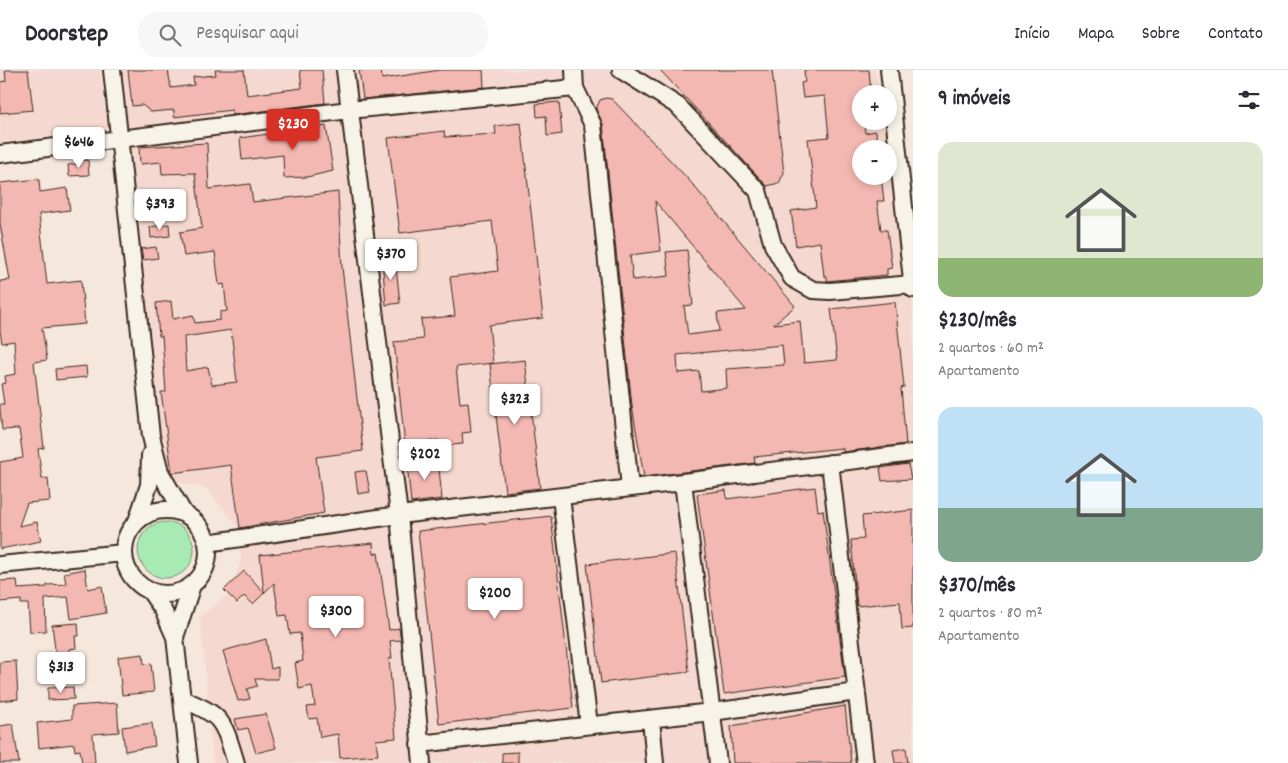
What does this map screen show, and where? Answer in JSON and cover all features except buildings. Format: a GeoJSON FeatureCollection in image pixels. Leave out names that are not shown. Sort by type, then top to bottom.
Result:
{"type":"FeatureCollection","features":[{"type":"Feature","properties":{"kind":"street"},"geometry":{"type":"LineString","coordinates":[[112,70],[151,436],[160,472],[184,514],[198,526],[207,543],[205,566],[192,584],[175,637]]}},
{"type":"Feature","properties":{"kind":"street"},"geometry":{"type":"LineString","coordinates":[[345,70],[398,515],[422,763]]}},
{"type":"Feature","properties":{"kind":"street"},"geometry":{"type":"LineString","coordinates":[[574,70],[575,88],[593,125],[630,488]]}},
{"type":"Feature","properties":{"kind":"street"},"geometry":{"type":"LineString","coordinates":[[621,70],[678,106],[758,191],[773,245],[792,278],[813,290],[830,291],[913,284]]}},
{"type":"Feature","properties":{"kind":"street"},"geometry":{"type":"LineString","coordinates":[[889,70],[913,290]]}},
{"type":"Feature","properties":{"kind":"street"},"geometry":{"type":"LineString","coordinates":[[0,154],[349,110],[575,88]]}},
{"type":"Feature","properties":{"kind":"street"},"geometry":{"type":"LineString","coordinates":[[138,521],[149,485],[151,436]]}},
{"type":"Feature","properties":{"kind":"street"},"geometry":{"type":"LineString","coordinates":[[207,543],[398,515],[561,497],[913,453]]}},
{"type":"Feature","properties":{"kind":"street"},"geometry":{"type":"LineString","coordinates":[[830,463],[865,763]]}},
{"type":"Feature","properties":{"kind":"street"},"geometry":{"type":"LineString","coordinates":[[683,482],[718,763]]}},
{"type":"Feature","properties":{"kind":"street"},"geometry":{"type":"LineString","coordinates":[[561,497],[589,725]]}},
{"type":"Feature","properties":{"kind":"street"},"geometry":{"type":"LineString","coordinates":[[184,514],[172,510],[148,514],[130,530],[124,553],[131,576],[150,591],[175,637],[189,763]]}},
{"type":"Feature","properties":{"kind":"street"},"geometry":{"type":"LineString","coordinates":[[0,565],[124,553]]}},
{"type":"Feature","properties":{"kind":"street"},"geometry":{"type":"LineString","coordinates":[[150,591],[171,593],[192,584]]}},
{"type":"Feature","properties":{"kind":"street"},"geometry":{"type":"LineString","coordinates":[[420,744],[712,712],[857,692]]}},
{"type":"Feature","properties":{"kind":"street"},"geometry":{"type":"LineString","coordinates":[[182,699],[217,716],[225,728],[236,763]]}},
{"type":"Feature","properties":{"kind":"street"},"geometry":{"type":"LineString","coordinates":[[651,718],[655,763]]}},
{"type":"Feature","properties":{"kind":"shaded area"},"geometry":{"type":"Polygon","coordinates":[[[0,70],[100,70],[109,128],[0,143],[0,70]]]}},
{"type":"Feature","properties":{"kind":"shaded area"},"geometry":{"type":"Polygon","coordinates":[[[116,70],[875,70],[878,85],[852,85],[852,130],[888,130],[890,140],[852,140],[852,185],[897,185],[897,172],[913,246],[913,763],[213,763],[200,616],[226,596],[241,562],[238,527],[207,489],[165,479],[116,70]]]}},
{"type":"Feature","properties":{"kind":"green space"},"geometry":{"type":"Polygon","coordinates":[[[160,522],[172,522],[182,526],[190,534],[194,550],[190,566],[182,574],[172,578],[160,578],[150,574],[142,566],[138,556],[138,544],[142,534],[150,526],[160,522]]]}}]}
